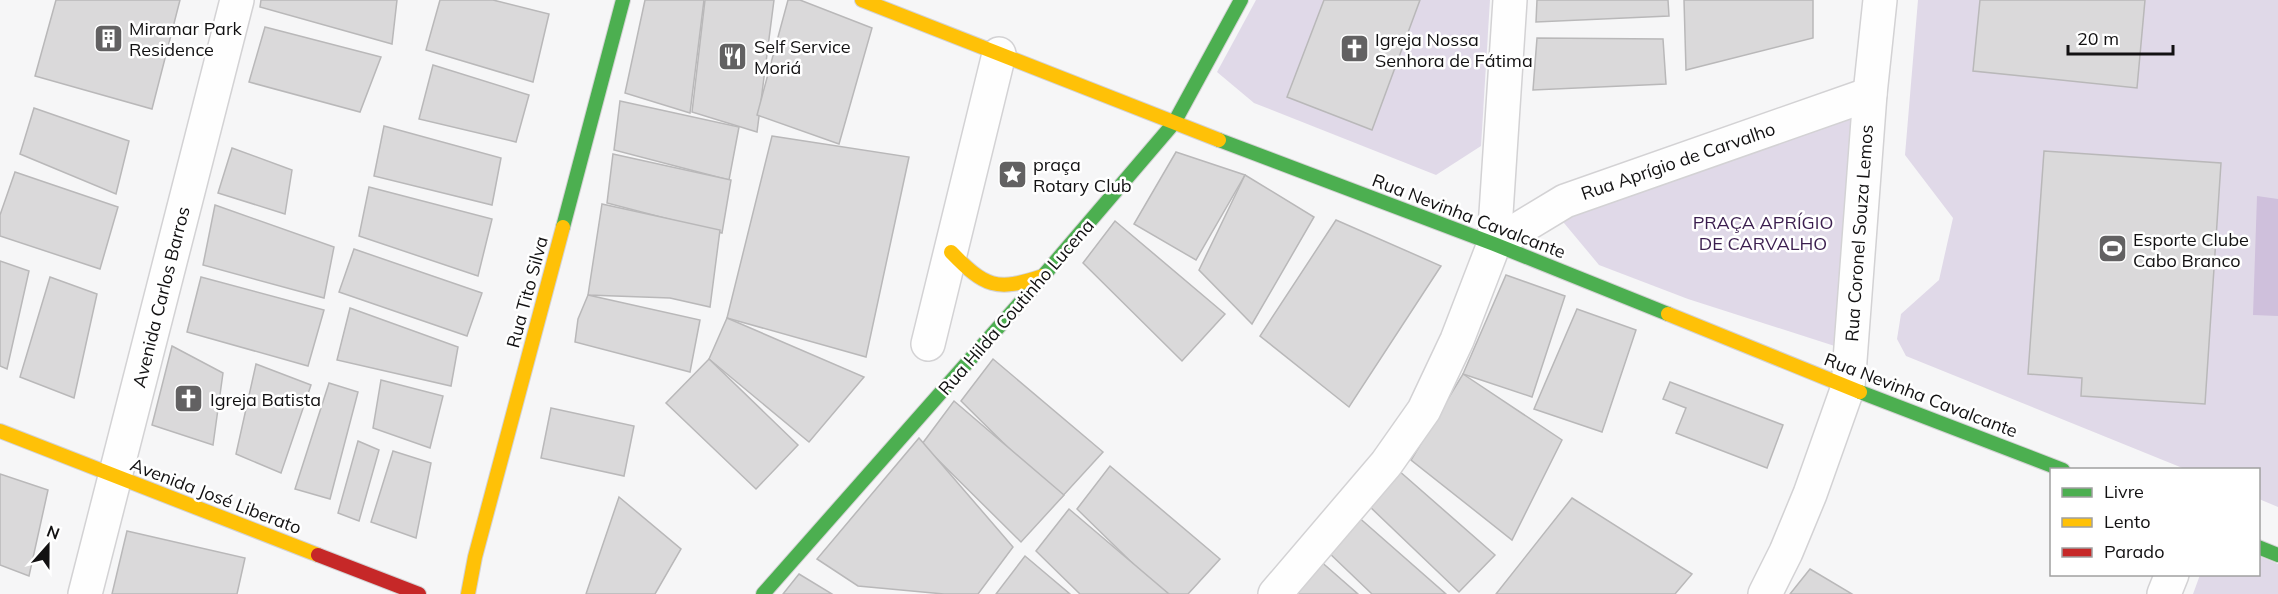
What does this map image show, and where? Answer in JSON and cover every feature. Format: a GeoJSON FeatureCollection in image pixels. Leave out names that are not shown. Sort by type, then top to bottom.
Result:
{"type":"FeatureCollection","features":[{"type":"Feature","properties":{"kind":"street","name":"Avenida Carlos Barros"},"geometry":{"type":"LineString","coordinates":[[85,594],[237,0]]}},
{"type":"Feature","properties":{"kind":"street","name":"Rua Tito Silva"},"geometry":{"type":"LineString","coordinates":[[468,594],[475,557],[623,0]]}},
{"type":"Feature","properties":{"kind":"street","name":"Rua Nevinha Cavalcante"},"geometry":{"type":"LineString","coordinates":[[862,0],[1174,123],[1494,244],[1848,387],[2058,468]]}},
{"type":"Feature","properties":{"kind":"street","name":"Rua Hilda Coutinho Lucena"},"geometry":{"type":"LineString","coordinates":[[763,594],[1174,123],[1241,0]]}},
{"type":"Feature","properties":{"kind":"street"},"geometry":{"type":"LineString","coordinates":[[1275,594],[1386,464],[1425,410],[1457,340],[1494,244],[1510,0]]}},
{"type":"Feature","properties":{"kind":"street","name":"Rua Coronel Souza Lemos"},"geometry":{"type":"LineString","coordinates":[[1765,594],[1810,494],[1848,387],[1870,94],[1880,0]]}},
{"type":"Feature","properties":{"kind":"street"},"geometry":{"type":"LineString","coordinates":[[928,344],[999,54]]}},
{"type":"Feature","properties":{"kind":"street","name":"Rua Aprígio de Carvalho"},"geometry":{"type":"LineString","coordinates":[[1494,244],[1565,201],[1870,94]]}},
{"type":"Feature","properties":{"kind":"street"},"geometry":{"type":"LineString","coordinates":[[951,252],[983,281],[995,286],[1018,285],[1042,276]]}},
{"type":"Feature","properties":{"kind":"street","name":"Avenida José Liberato"},"geometry":{"type":"LineString","coordinates":[[0,431],[418,594]]}},
{"type":"Feature","properties":{"kind":"street"},"geometry":{"type":"LineString","coordinates":[[2260,547],[2278,555]]}},
{"type":"Feature","properties":{"kind":"street"},"geometry":{"type":"LineString","coordinates":[[2164,594],[2171,576]]}},
{"type":"Feature","properties":{"kind":"green space"},"geometry":{"type":"Polygon","coordinates":[[[1256,0],[1490,0],[1481,146],[1436,175],[1254,103],[1217,72],[1256,0]]]}},
{"type":"Feature","properties":{"kind":"green space","name":"Esporte Clube Cabo Branco"},"geometry":{"type":"Polygon","coordinates":[[[1918,0],[2278,0],[2278,507],[2260,499],[2260,468],[2183,468],[1906,356],[1897,339],[1901,314],[1939,280],[1953,218],[1905,155],[1918,0]]]}},
{"type":"Feature","properties":{"kind":"green space","name":"PRAÇA APRÍGIO DE CARVALHO"},"geometry":{"type":"Polygon","coordinates":[[[1856,108],[1844,349],[1688,299],[1599,265],[1559,217],[1856,108]]]}},
{"type":"Feature","properties":{"kind":"green space"},"geometry":{"type":"Polygon","coordinates":[[[2260,556],[2278,564],[2278,594],[2193,594],[2200,576],[2260,576],[2260,556]]]}},
{"type":"Feature","properties":{"kind":"shaded area"},"geometry":{"type":"Polygon","coordinates":[[[2257,196],[2278,199],[2278,316],[2253,315],[2257,196]]]}},
{"type":"Feature","properties":{"kind":"building","name":"Miramar Park Residence"},"geometry":{"type":"Polygon","coordinates":[[[56,0],[180,0],[152,109],[35,76],[56,0]]]}},
{"type":"Feature","properties":{"kind":"building"},"geometry":{"type":"Polygon","coordinates":[[[261,0],[397,0],[392,44],[260,7],[261,0]]]}},
{"type":"Feature","properties":{"kind":"building"},"geometry":{"type":"Polygon","coordinates":[[[440,0],[493,0],[549,14],[533,82],[426,50],[440,0]]]}},
{"type":"Feature","properties":{"kind":"building"},"geometry":{"type":"Polygon","coordinates":[[[645,0],[704,0],[690,113],[625,93],[645,0]]]}},
{"type":"Feature","properties":{"kind":"building","name":"Self Service Moriá"},"geometry":{"type":"Polygon","coordinates":[[[705,0],[774,0],[757,132],[692,112],[705,0]]]}},
{"type":"Feature","properties":{"kind":"building"},"geometry":{"type":"Polygon","coordinates":[[[788,0],[800,0],[872,28],[839,144],[757,115],[788,0]]]}},
{"type":"Feature","properties":{"kind":"building","name":"Igreja Nossa Senhora de Fátima"},"geometry":{"type":"Polygon","coordinates":[[[1324,0],[1420,0],[1372,130],[1287,97],[1324,0]]]}},
{"type":"Feature","properties":{"kind":"building"},"geometry":{"type":"Polygon","coordinates":[[[1537,0],[1668,0],[1669,16],[1536,22],[1537,0]]]}},
{"type":"Feature","properties":{"kind":"building"},"geometry":{"type":"Polygon","coordinates":[[[1684,0],[1813,0],[1813,38],[1686,70],[1684,0]]]}},
{"type":"Feature","properties":{"kind":"building"},"geometry":{"type":"Polygon","coordinates":[[[1980,0],[2145,0],[2137,88],[1973,71],[1980,0]]]}},
{"type":"Feature","properties":{"kind":"building"},"geometry":{"type":"Polygon","coordinates":[[[265,27],[381,57],[360,112],[249,82],[265,27]]]}},
{"type":"Feature","properties":{"kind":"building"},"geometry":{"type":"Polygon","coordinates":[[[1537,38],[1663,39],[1666,84],[1533,90],[1537,38]]]}},
{"type":"Feature","properties":{"kind":"building"},"geometry":{"type":"Polygon","coordinates":[[[433,65],[529,95],[516,142],[419,119],[433,65]]]}},
{"type":"Feature","properties":{"kind":"building"},"geometry":{"type":"Polygon","coordinates":[[[620,101],[739,127],[729,180],[614,150],[620,101]]]}},
{"type":"Feature","properties":{"kind":"building"},"geometry":{"type":"Polygon","coordinates":[[[34,108],[129,141],[116,194],[20,154],[34,108]]]}},
{"type":"Feature","properties":{"kind":"building"},"geometry":{"type":"Polygon","coordinates":[[[384,126],[501,158],[492,205],[374,176],[384,126]]]}},
{"type":"Feature","properties":{"kind":"building"},"geometry":{"type":"Polygon","coordinates":[[[772,136],[909,157],[866,357],[727,318],[772,136]]]}},
{"type":"Feature","properties":{"kind":"building"},"geometry":{"type":"Polygon","coordinates":[[[232,148],[292,170],[285,214],[218,193],[232,148]]]}},
{"type":"Feature","properties":{"kind":"building"},"geometry":{"type":"Polygon","coordinates":[[[2044,151],[2221,163],[2205,404],[2081,396],[2082,378],[2028,374],[2044,151]]]}},
{"type":"Feature","properties":{"kind":"building"},"geometry":{"type":"Polygon","coordinates":[[[1176,152],[1245,175],[1196,260],[1134,224],[1176,152]]]}},
{"type":"Feature","properties":{"kind":"building"},"geometry":{"type":"Polygon","coordinates":[[[613,154],[731,180],[722,233],[607,203],[613,154]]]}},
{"type":"Feature","properties":{"kind":"building"},"geometry":{"type":"Polygon","coordinates":[[[15,172],[118,207],[100,269],[0,236],[0,215],[15,172]]]}},
{"type":"Feature","properties":{"kind":"building"},"geometry":{"type":"Polygon","coordinates":[[[1245,175],[1314,217],[1252,324],[1199,270],[1245,175]]]}},
{"type":"Feature","properties":{"kind":"building"},"geometry":{"type":"Polygon","coordinates":[[[369,187],[492,219],[478,276],[359,236],[369,187]]]}},
{"type":"Feature","properties":{"kind":"building"},"geometry":{"type":"Polygon","coordinates":[[[602,204],[720,230],[710,307],[670,298],[588,295],[602,204]]]}},
{"type":"Feature","properties":{"kind":"building"},"geometry":{"type":"Polygon","coordinates":[[[215,205],[334,247],[324,298],[203,265],[215,205]]]}},
{"type":"Feature","properties":{"kind":"building"},"geometry":{"type":"Polygon","coordinates":[[[1336,220],[1441,266],[1349,407],[1260,336],[1336,220]]]}},
{"type":"Feature","properties":{"kind":"building"},"geometry":{"type":"Polygon","coordinates":[[[1115,221],[1225,314],[1182,361],[1083,263],[1115,221]]]}},
{"type":"Feature","properties":{"kind":"building"},"geometry":{"type":"Polygon","coordinates":[[[354,249],[482,293],[467,336],[339,292],[354,249]]]}},
{"type":"Feature","properties":{"kind":"building"},"geometry":{"type":"Polygon","coordinates":[[[0,261],[29,271],[7,369],[0,366],[0,261]]]}},
{"type":"Feature","properties":{"kind":"building"},"geometry":{"type":"Polygon","coordinates":[[[1506,275],[1565,296],[1532,397],[1463,374],[1506,275]]]}},
{"type":"Feature","properties":{"kind":"building"},"geometry":{"type":"Polygon","coordinates":[[[50,277],[97,294],[74,398],[20,377],[50,277]]]}},
{"type":"Feature","properties":{"kind":"building"},"geometry":{"type":"Polygon","coordinates":[[[201,277],[324,310],[308,366],[187,332],[201,277]]]}},
{"type":"Feature","properties":{"kind":"building"},"geometry":{"type":"Polygon","coordinates":[[[588,295],[700,320],[690,372],[575,342],[578,319],[588,295]]]}},
{"type":"Feature","properties":{"kind":"building"},"geometry":{"type":"Polygon","coordinates":[[[350,308],[458,347],[451,386],[337,360],[350,308]]]}},
{"type":"Feature","properties":{"kind":"building"},"geometry":{"type":"Polygon","coordinates":[[[1577,309],[1636,330],[1602,432],[1534,409],[1577,309]]]}},
{"type":"Feature","properties":{"kind":"building"},"geometry":{"type":"Polygon","coordinates":[[[727,318],[864,377],[809,442],[709,359],[727,318]]]}},
{"type":"Feature","properties":{"kind":"building","name":"Igreja Batista"},"geometry":{"type":"Polygon","coordinates":[[[172,346],[223,373],[213,445],[152,425],[172,346]]]}},
{"type":"Feature","properties":{"kind":"building"},"geometry":{"type":"Polygon","coordinates":[[[709,359],[798,445],[756,489],[666,403],[709,359]]]}},
{"type":"Feature","properties":{"kind":"building"},"geometry":{"type":"Polygon","coordinates":[[[993,359],[1103,452],[1060,499],[961,401],[993,359]]]}},
{"type":"Feature","properties":{"kind":"building"},"geometry":{"type":"Polygon","coordinates":[[[256,364],[311,385],[281,473],[236,454],[256,364]]]}},
{"type":"Feature","properties":{"kind":"building"},"geometry":{"type":"Polygon","coordinates":[[[1463,374],[1562,440],[1512,540],[1411,460],[1463,374]]]}},
{"type":"Feature","properties":{"kind":"building"},"geometry":{"type":"Polygon","coordinates":[[[381,380],[443,396],[430,448],[373,428],[381,380]]]}},
{"type":"Feature","properties":{"kind":"building"},"geometry":{"type":"Polygon","coordinates":[[[1670,382],[1783,425],[1767,468],[1676,433],[1686,408],[1663,399],[1670,382]]]}},
{"type":"Feature","properties":{"kind":"building"},"geometry":{"type":"Polygon","coordinates":[[[329,383],[358,392],[330,499],[295,489],[329,383]]]}},
{"type":"Feature","properties":{"kind":"building"},"geometry":{"type":"Polygon","coordinates":[[[954,401],[1064,495],[1021,542],[922,444],[954,401]]]}},
{"type":"Feature","properties":{"kind":"building"},"geometry":{"type":"Polygon","coordinates":[[[551,408],[634,426],[624,476],[541,458],[551,408]]]}},
{"type":"Feature","properties":{"kind":"building"},"geometry":{"type":"Polygon","coordinates":[[[919,438],[1013,547],[978,594],[944,594],[858,586],[817,559],[919,438]]]}},
{"type":"Feature","properties":{"kind":"building"},"geometry":{"type":"Polygon","coordinates":[[[358,441],[379,450],[359,521],[338,513],[358,441]]]}},
{"type":"Feature","properties":{"kind":"building"},"geometry":{"type":"Polygon","coordinates":[[[393,451],[431,463],[416,538],[371,522],[393,451]]]}},
{"type":"Feature","properties":{"kind":"building"},"geometry":{"type":"Polygon","coordinates":[[[1110,466],[1220,559],[1188,594],[1164,594],[1077,509],[1110,466]]]}},
{"type":"Feature","properties":{"kind":"building"},"geometry":{"type":"Polygon","coordinates":[[[1398,470],[1495,555],[1459,592],[1367,504],[1398,470]]]}},
{"type":"Feature","properties":{"kind":"building"},"geometry":{"type":"Polygon","coordinates":[[[0,474],[48,490],[29,576],[0,565],[0,474]]]}},
{"type":"Feature","properties":{"kind":"building"},"geometry":{"type":"Polygon","coordinates":[[[619,497],[681,549],[655,594],[586,594],[619,497]]]}},
{"type":"Feature","properties":{"kind":"building"},"geometry":{"type":"Polygon","coordinates":[[[1572,498],[1692,574],[1675,594],[1496,594],[1572,498]]]}},
{"type":"Feature","properties":{"kind":"building"},"geometry":{"type":"Polygon","coordinates":[[[1069,509],[1169,594],[1080,594],[1036,551],[1069,509]]]}},
{"type":"Feature","properties":{"kind":"building"},"geometry":{"type":"Polygon","coordinates":[[[1356,515],[1446,594],[1372,594],[1326,550],[1356,515]]]}},
{"type":"Feature","properties":{"kind":"building"},"geometry":{"type":"Polygon","coordinates":[[[127,531],[245,558],[237,594],[112,594],[127,531]]]}},
{"type":"Feature","properties":{"kind":"building"},"geometry":{"type":"Polygon","coordinates":[[[1025,556],[1070,594],[996,594],[1025,556]]]}},
{"type":"Feature","properties":{"kind":"building"},"geometry":{"type":"Polygon","coordinates":[[[1318,559],[1358,594],[1289,594],[1318,559]]]}},
{"type":"Feature","properties":{"kind":"building"},"geometry":{"type":"Polygon","coordinates":[[[1810,569],[1852,594],[1790,594],[1810,569]]]}},
{"type":"Feature","properties":{"kind":"building"},"geometry":{"type":"Polygon","coordinates":[[[799,574],[832,594],[783,594],[799,574]]]}},
{"type":"Feature","properties":{"kind":"traffic: fast"},"geometry":{"type":"LineString","coordinates":[[563,227],[623,0]]}},
{"type":"Feature","properties":{"kind":"traffic: fast"},"geometry":{"type":"LineString","coordinates":[[763,594],[1026,296],[1174,123],[1241,0]]}},
{"type":"Feature","properties":{"kind":"traffic: fast"},"geometry":{"type":"LineString","coordinates":[[1219,140],[1494,244],[1668,314]]}},
{"type":"Feature","properties":{"kind":"traffic: fast"},"geometry":{"type":"LineString","coordinates":[[1860,392],[2058,468]]}},
{"type":"Feature","properties":{"kind":"traffic: fast"},"geometry":{"type":"LineString","coordinates":[[2260,548],[2278,555]]}},
{"type":"Feature","properties":{"kind":"traffic: slow"},"geometry":{"type":"LineString","coordinates":[[862,0],[1219,140]]}},
{"type":"Feature","properties":{"kind":"traffic: slow"},"geometry":{"type":"LineString","coordinates":[[468,594],[475,557],[563,227]]}},
{"type":"Feature","properties":{"kind":"traffic: slow"},"geometry":{"type":"LineString","coordinates":[[951,252],[973,273],[992,283],[1014,284],[1043,276]]}},
{"type":"Feature","properties":{"kind":"traffic: slow"},"geometry":{"type":"LineString","coordinates":[[1668,314],[1860,392]]}},
{"type":"Feature","properties":{"kind":"traffic: slow"},"geometry":{"type":"LineString","coordinates":[[0,431],[318,555]]}},
{"type":"Feature","properties":{"kind":"traffic: jam"},"geometry":{"type":"LineString","coordinates":[[318,555],[419,594]]}},
{"type":"Feature","properties":{"kind":"place","name":"Miramar Park Residence"},"geometry":{"type":"Point","coordinates":[108,38]}},
{"type":"Feature","properties":{"kind":"place","name":"Igreja Nossa Senhora de Fátima"},"geometry":{"type":"Point","coordinates":[1354,49]}},
{"type":"Feature","properties":{"kind":"place","name":"Self Service Moriá"},"geometry":{"type":"Point","coordinates":[733,56]}},
{"type":"Feature","properties":{"kind":"place","name":"praça Rotary Club"},"geometry":{"type":"Point","coordinates":[1012,174]}},
{"type":"Feature","properties":{"kind":"place","name":"Esporte Clube Cabo Branco"},"geometry":{"type":"Point","coordinates":[2112,249]}},
{"type":"Feature","properties":{"kind":"place","name":"Igreja Batista"},"geometry":{"type":"Point","coordinates":[189,399]}}]}
